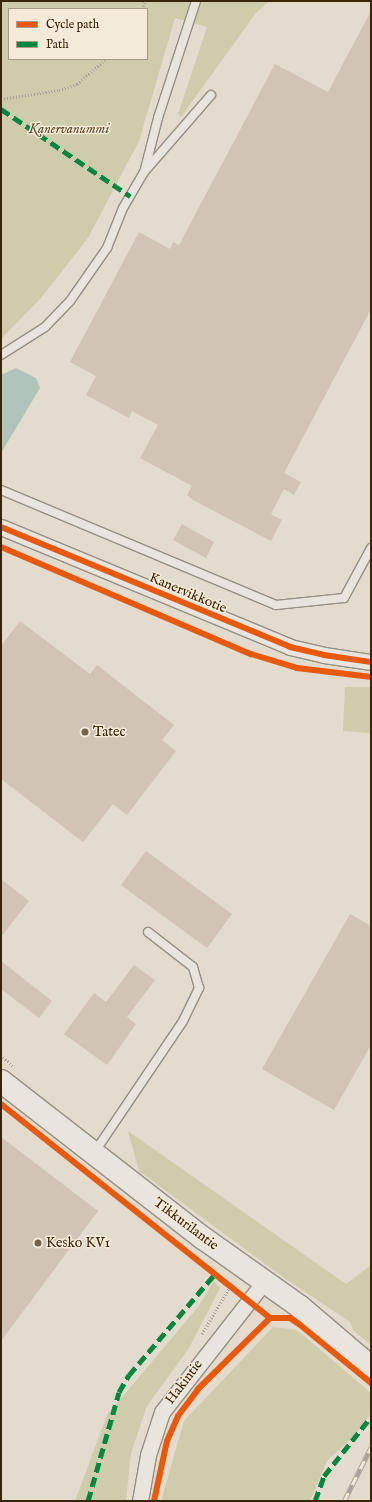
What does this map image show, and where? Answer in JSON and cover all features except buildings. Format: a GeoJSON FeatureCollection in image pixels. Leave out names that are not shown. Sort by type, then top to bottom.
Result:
{"type":"FeatureCollection","features":[{"type":"Feature","properties":{"kind":"main road","name":"Tikkurilantie"},"geometry":{"type":"LineString","coordinates":[[1,1081],[202,1238],[264,1282],[371,1367]]}},
{"type":"Feature","properties":{"kind":"street","name":"Kanervikkotie"},"geometry":{"type":"LineString","coordinates":[[1,527],[283,644],[324,655],[371,662]]}},
{"type":"Feature","properties":{"kind":"street","name":"Hakintie"},"geometry":{"type":"LineString","coordinates":[[140,1501],[148,1455],[162,1412],[264,1282]]}},
{"type":"Feature","properties":{"kind":"lane"},"geometry":{"type":"LineString","coordinates":[[144,172],[158,118],[196,1]]}},
{"type":"Feature","properties":{"kind":"lane"},"geometry":{"type":"LineString","coordinates":[[1,355],[46,327],[70,301],[107,248],[123,208],[144,172],[211,95]]}},
{"type":"Feature","properties":{"kind":"lane"},"geometry":{"type":"LineString","coordinates":[[1,490],[276,605],[344,598],[371,548]]}},
{"type":"Feature","properties":{"kind":"lane"},"geometry":{"type":"LineString","coordinates":[[93,1154],[183,1021],[199,988],[194,967],[148,932]]}},
{"type":"Feature","properties":{"kind":"path"},"geometry":{"type":"LineString","coordinates":[[1,99],[59,90],[77,84],[105,60]]}},
{"type":"Feature","properties":{"kind":"path"},"geometry":{"type":"LineString","coordinates":[[225,1282],[249,1300]]}},
{"type":"Feature","properties":{"kind":"green space","name":"Kanervanummi"},"geometry":{"type":"Polygon","coordinates":[[[1,1],[270,1],[256,13],[181,117],[178,114],[207,27],[175,18],[139,141],[88,238],[41,298],[1,339],[1,1]]]}},
{"type":"Feature","properties":{"kind":"green space"},"geometry":{"type":"Polygon","coordinates":[[[345,687],[371,687],[371,733],[343,731],[345,687]]]}},
{"type":"Feature","properties":{"kind":"green space"},"geometry":{"type":"Polygon","coordinates":[[[128,1131],[346,1284],[371,1265],[371,1345],[353,1330],[350,1322],[283,1277],[139,1171],[128,1131]]]}},
{"type":"Feature","properties":{"kind":"green space"},"geometry":{"type":"Polygon","coordinates":[[[214,1281],[220,1288],[189,1348],[147,1406],[131,1453],[126,1501],[75,1501],[107,1415],[198,1307],[214,1281]]]}},
{"type":"Feature","properties":{"kind":"green space"},"geometry":{"type":"Polygon","coordinates":[[[273,1327],[297,1330],[371,1393],[371,1413],[355,1435],[327,1461],[310,1501],[161,1501],[184,1421],[273,1327]]]}},
{"type":"Feature","properties":{"kind":"shaded area"},"geometry":{"type":"Polygon","coordinates":[[[16,368],[36,378],[40,388],[1,453],[1,375],[16,368]]]}},
{"type":"Feature","properties":{"kind":"railway"},"geometry":{"type":"LineString","coordinates":[[344,1501],[371,1447]]}},
{"type":"Feature","properties":{"kind":"marked path"},"geometry":{"type":"LineString","coordinates":[[1,109],[130,196]]}},
{"type":"Feature","properties":{"kind":"marked path"},"geometry":{"type":"LineString","coordinates":[[88,1501],[119,1392],[129,1375],[215,1274]]}},
{"type":"Feature","properties":{"kind":"marked path"},"geometry":{"type":"LineString","coordinates":[[315,1501],[324,1476],[371,1417]]}},
{"type":"Feature","properties":{"kind":"cycle path"},"geometry":{"type":"LineString","coordinates":[[1,527],[290,647],[324,655],[371,662]]}},
{"type":"Feature","properties":{"kind":"cycle path"},"geometry":{"type":"LineString","coordinates":[[1,547],[251,654],[297,668],[371,677]]}},
{"type":"Feature","properties":{"kind":"cycle path"},"geometry":{"type":"LineString","coordinates":[[1,1104],[270,1318],[290,1318],[371,1383]]}},
{"type":"Feature","properties":{"kind":"cycle path"},"geometry":{"type":"LineString","coordinates":[[154,1501],[167,1441],[178,1416],[198,1389],[270,1318]]}},
{"type":"Feature","properties":{"kind":"place","name":"Tatec"},"geometry":{"type":"Point","coordinates":[85,732]}},
{"type":"Feature","properties":{"kind":"place","name":"Kesko KV1"},"geometry":{"type":"Point","coordinates":[38,1243]}}]}
